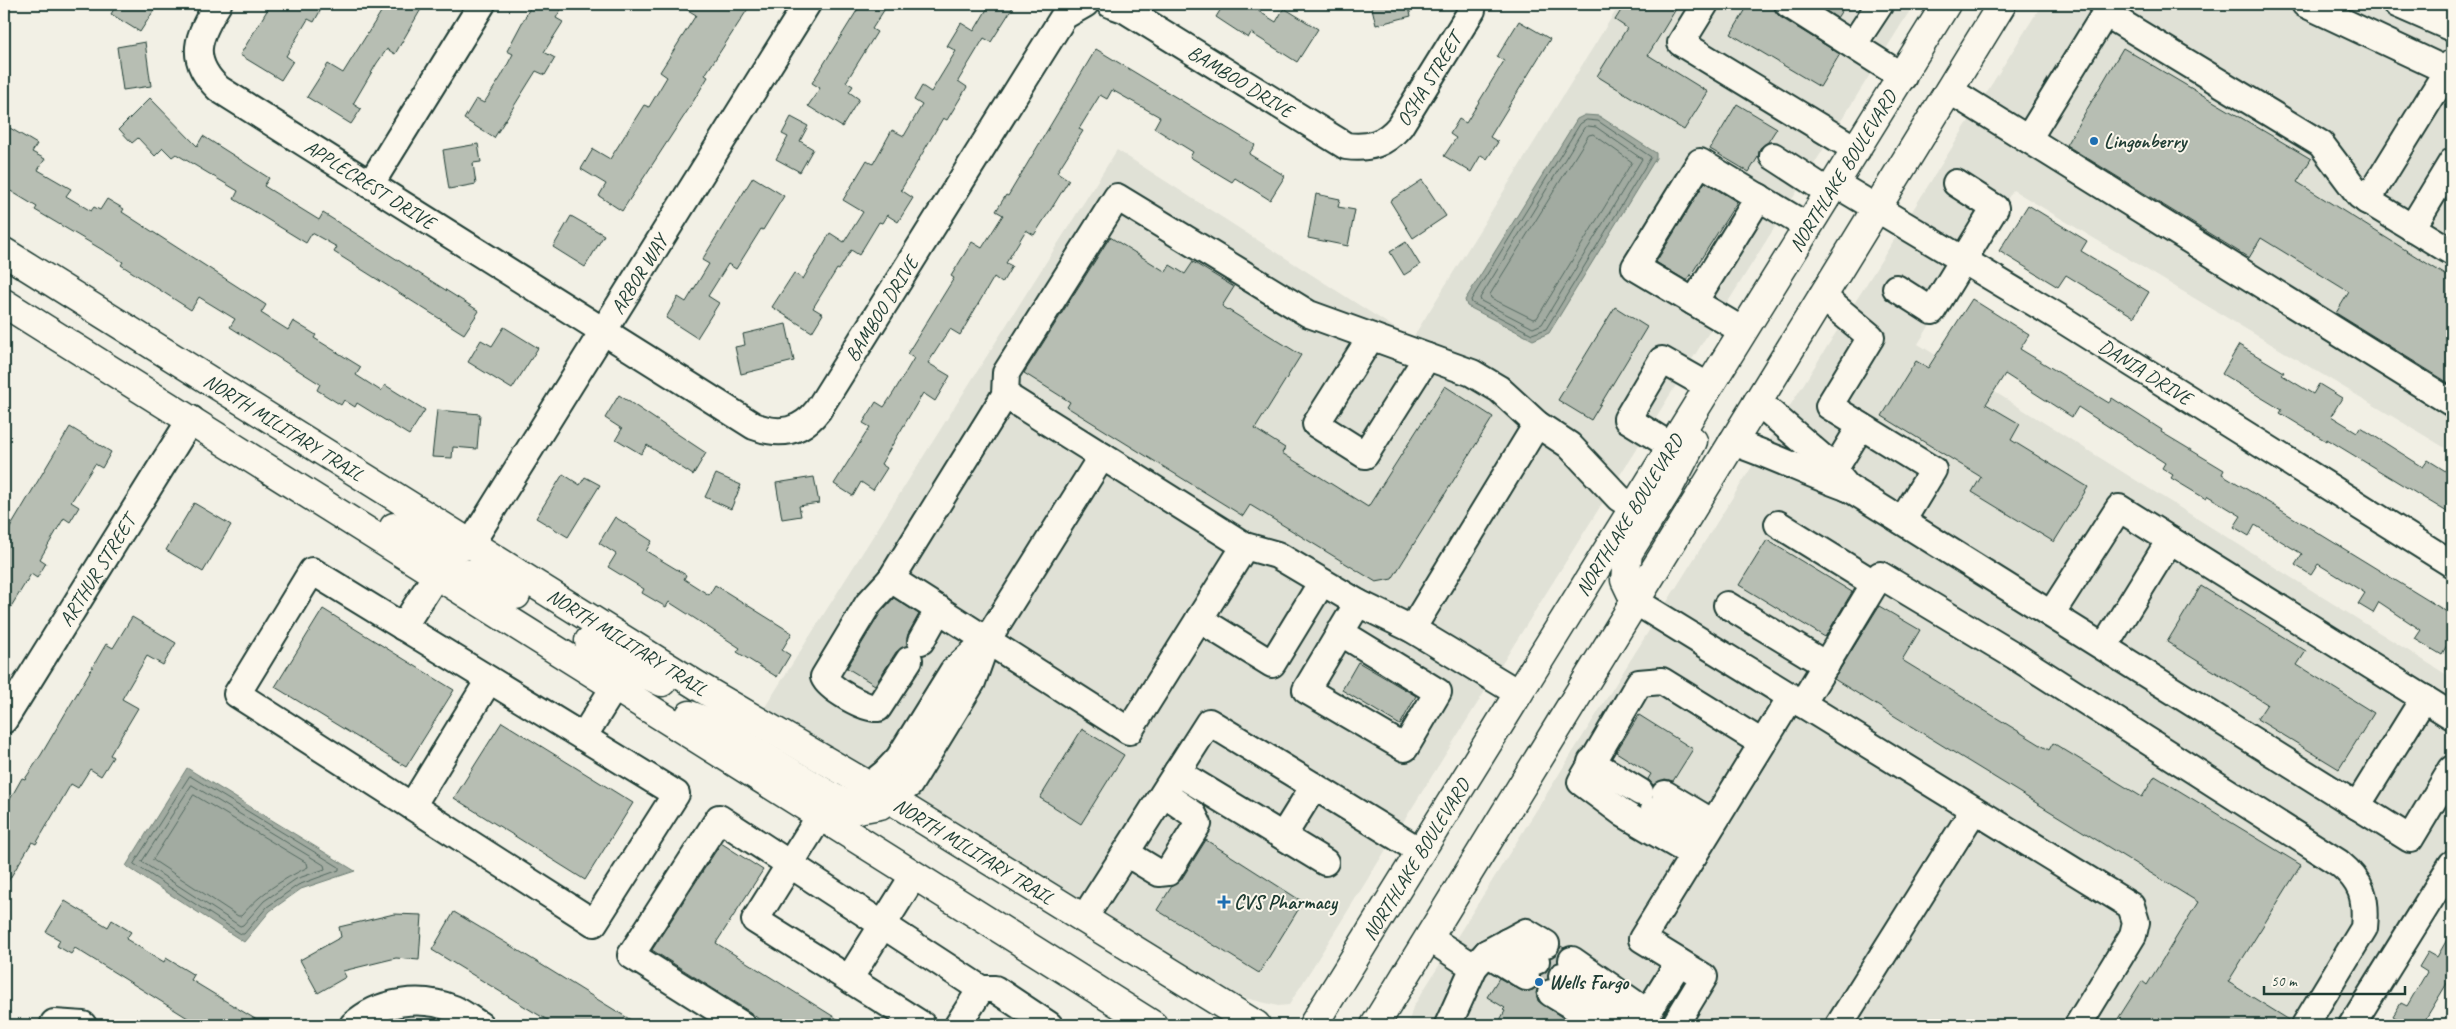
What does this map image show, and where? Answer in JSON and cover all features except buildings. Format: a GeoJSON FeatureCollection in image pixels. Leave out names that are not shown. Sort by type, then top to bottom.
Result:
{"type":"FeatureCollection","features":[{"type":"Feature","properties":{"kind":"main road"},"geometry":{"type":"LineString","coordinates":[[1375,1025],[2002,4]]}},
{"type":"Feature","properties":{"kind":"main road","name":"NORTHLAKE BOULEVARD"},"geometry":{"type":"LineString","coordinates":[[1313,1025],[1742,331],[1903,76],[1942,5]]}},
{"type":"Feature","properties":{"kind":"main road","name":"NORTH MILITARY TRAIL"},"geometry":{"type":"LineString","coordinates":[[4,252],[698,686],[878,792],[1256,1025]]}},
{"type":"Feature","properties":{"kind":"main road"},"geometry":{"type":"LineString","coordinates":[[4,304],[191,419],[1151,1025]]}},
{"type":"Feature","properties":{"kind":"main road"},"geometry":{"type":"LineString","coordinates":[[1635,602],[1625,580],[1628,553],[1668,489],[1693,442],[1708,386]]}},
{"type":"Feature","properties":{"kind":"main road"},"geometry":{"type":"LineString","coordinates":[[254,459],[287,461],[423,544],[443,549],[470,545]]}},
{"type":"Feature","properties":{"kind":"main road"},"geometry":{"type":"LineString","coordinates":[[436,574],[464,573],[486,577],[658,682],[698,686]]}},
{"type":"Feature","properties":{"kind":"main road"},"geometry":{"type":"LineString","coordinates":[[624,692],[703,720],[834,798],[858,809],[880,805],[878,792]]}},
{"type":"Feature","properties":{"kind":"street","name":"APPLECREST DRIVE"},"geometry":{"type":"LineString","coordinates":[[218,4],[200,38],[198,53],[201,67],[208,80],[219,89],[604,332]]}},
{"type":"Feature","properties":{"kind":"street"},"geometry":{"type":"LineString","coordinates":[[370,185],[482,4]]}},
{"type":"Feature","properties":{"kind":"street","name":"ARBOR WAY"},"geometry":{"type":"LineString","coordinates":[[470,545],[807,4]]}},
{"type":"Feature","properties":{"kind":"street","name":"BAMBOO DRIVE"},"geometry":{"type":"LineString","coordinates":[[604,332],[754,426],[768,432],[782,432],[804,424],[818,410],[1064,16],[1085,4]]}},
{"type":"Feature","properties":{"kind":"street","name":"BAMBOO DRIVE"},"geometry":{"type":"LineString","coordinates":[[1110,4],[1124,8],[1346,146],[1360,148],[1375,146]]}},
{"type":"Feature","properties":{"kind":"street","name":"OSHA STREET"},"geometry":{"type":"LineString","coordinates":[[1375,146],[1392,136],[1400,126],[1472,10],[1473,4]]}},
{"type":"Feature","properties":{"kind":"street"},"geometry":{"type":"LineString","coordinates":[[1705,4],[1681,43],[1857,150]]}},
{"type":"Feature","properties":{"kind":"street"},"geometry":{"type":"LineString","coordinates":[[1788,4],[1903,76]]}},
{"type":"Feature","properties":{"kind":"street"},"geometry":{"type":"LineString","coordinates":[[1853,45],[1880,4]]}},
{"type":"Feature","properties":{"kind":"street"},"geometry":{"type":"LineString","coordinates":[[2305,4],[2451,68],[2366,200]]}},
{"type":"Feature","properties":{"kind":"street"},"geometry":{"type":"LineString","coordinates":[[2397,4],[2452,28]]}},
{"type":"Feature","properties":{"kind":"street"},"geometry":{"type":"LineString","coordinates":[[2441,4],[2452,11]]}},
{"type":"Feature","properties":{"kind":"street"},"geometry":{"type":"LineString","coordinates":[[2028,139],[2108,9],[2321,144],[2360,196],[2412,228],[2451,248]]}},
{"type":"Feature","properties":{"kind":"street"},"geometry":{"type":"LineString","coordinates":[[1948,90],[2452,403]]}},
{"type":"Feature","properties":{"kind":"street","name":"DANIA DRIVE"},"geometry":{"type":"LineString","coordinates":[[1773,156],[1875,208],[2060,318],[2452,564]]}},
{"type":"Feature","properties":{"kind":"street"},"geometry":{"type":"LineString","coordinates":[[1742,331],[1636,267],[1700,162],[1808,227]]}},
{"type":"Feature","properties":{"kind":"street"},"geometry":{"type":"LineString","coordinates":[[2412,228],[2452,162]]}},
{"type":"Feature","properties":{"kind":"street"},"geometry":{"type":"LineString","coordinates":[[1896,288],[1932,311],[1995,208],[1956,183]]}},
{"type":"Feature","properties":{"kind":"street"},"geometry":{"type":"LineString","coordinates":[[938,609],[915,651],[878,708],[868,707],[852,698],[829,684],[824,677],[868,604],[890,579],[1005,394],[1006,373],[1117,197],[1309,314],[1472,373],[1499,389],[1537,424],[1569,445],[1619,498],[1633,507]]}},
{"type":"Feature","properties":{"kind":"street"},"geometry":{"type":"LineString","coordinates":[[1694,302],[1759,197]]}},
{"type":"Feature","properties":{"kind":"street"},"geometry":{"type":"LineString","coordinates":[[1822,296],[1871,337],[1829,406],[1933,470],[1902,521]]}},
{"type":"Feature","properties":{"kind":"street"},"geometry":{"type":"LineString","coordinates":[[1371,337],[1316,424],[1365,455],[1427,357]]}},
{"type":"Feature","properties":{"kind":"street"},"geometry":{"type":"LineString","coordinates":[[1671,446],[1627,419],[1662,360],[1708,386]]}},
{"type":"Feature","properties":{"kind":"street"},"geometry":{"type":"LineString","coordinates":[[1005,394],[1245,546],[1277,555],[1358,603],[1412,629],[1518,693]]}},
{"type":"Feature","properties":{"kind":"street"},"geometry":{"type":"LineString","coordinates":[[1757,401],[1790,428],[1841,479],[1902,521],[2410,839],[2452,769]]}},
{"type":"Feature","properties":{"kind":"street","name":"ARTHUR STREET"},"geometry":{"type":"LineString","coordinates":[[4,720],[191,419]]}},
{"type":"Feature","properties":{"kind":"street"},"geometry":{"type":"LineString","coordinates":[[1412,629],[1537,424]]}},
{"type":"Feature","properties":{"kind":"street"},"geometry":{"type":"LineString","coordinates":[[1841,479],[1861,426]]}},
{"type":"Feature","properties":{"kind":"street"},"geometry":{"type":"LineString","coordinates":[[1732,442],[1780,458],[1812,475],[1841,479]]}},
{"type":"Feature","properties":{"kind":"street"},"geometry":{"type":"LineString","coordinates":[[878,792],[909,784],[972,682],[987,640],[1102,456]]}},
{"type":"Feature","properties":{"kind":"street"},"geometry":{"type":"LineString","coordinates":[[2051,614],[2119,508],[2452,716]]}},
{"type":"Feature","properties":{"kind":"street"},"geometry":{"type":"LineString","coordinates":[[1778,524],[1875,584]]}},
{"type":"Feature","properties":{"kind":"street"},"geometry":{"type":"LineString","coordinates":[[2104,647],[2170,540]]}},
{"type":"Feature","properties":{"kind":"street"},"geometry":{"type":"LineString","coordinates":[[890,579],[1129,730],[1245,546]]}},
{"type":"Feature","properties":{"kind":"street"},"geometry":{"type":"LineString","coordinates":[[312,570],[403,627],[676,794],[594,923],[237,694],[312,570]]}},
{"type":"Feature","properties":{"kind":"street"},"geometry":{"type":"LineString","coordinates":[[403,627],[436,574]]}},
{"type":"Feature","properties":{"kind":"street"},"geometry":{"type":"LineString","coordinates":[[1675,1025],[1704,978],[1642,939],[1762,743],[1826,665],[1880,575],[2015,656],[2330,858],[2353,875],[2361,887],[2366,911],[2364,928],[2305,1025]]}},
{"type":"Feature","properties":{"kind":"street"},"geometry":{"type":"LineString","coordinates":[[1200,619],[1272,664],[1322,582]]}},
{"type":"Feature","properties":{"kind":"street"},"geometry":{"type":"LineString","coordinates":[[1635,602],[2131,906],[2136,922],[2133,936],[2078,1025]]}},
{"type":"Feature","properties":{"kind":"street"},"geometry":{"type":"LineString","coordinates":[[1358,603],[1347,637],[1306,690],[1405,748],[1459,658]]}},
{"type":"Feature","properties":{"kind":"street"},"geometry":{"type":"LineString","coordinates":[[1727,605],[1826,665]]}},
{"type":"Feature","properties":{"kind":"street"},"geometry":{"type":"LineString","coordinates":[[1347,637],[1433,701]]}},
{"type":"Feature","properties":{"kind":"street"},"geometry":{"type":"LineString","coordinates":[[412,806],[489,680]]}},
{"type":"Feature","properties":{"kind":"street"},"geometry":{"type":"LineString","coordinates":[[1589,766],[1639,683],[1662,681],[1762,743]]}},
{"type":"Feature","properties":{"kind":"street"},"geometry":{"type":"LineString","coordinates":[[583,737],[624,692]]}},
{"type":"Feature","properties":{"kind":"street"},"geometry":{"type":"LineString","coordinates":[[2358,806],[2424,698]]}},
{"type":"Feature","properties":{"kind":"street"},"geometry":{"type":"LineString","coordinates":[[1084,918],[1209,722],[1420,851]]}},
{"type":"Feature","properties":{"kind":"street"},"geometry":{"type":"LineString","coordinates":[[1589,766],[1650,797],[1704,838]]}},
{"type":"Feature","properties":{"kind":"street"},"geometry":{"type":"LineString","coordinates":[[1589,766],[1624,814],[1704,838]]}},
{"type":"Feature","properties":{"kind":"street"},"geometry":{"type":"LineString","coordinates":[[1170,783],[1283,836],[1325,862]]}},
{"type":"Feature","properties":{"kind":"street"},"geometry":{"type":"LineString","coordinates":[[1126,853],[1159,872],[1165,873],[1193,832],[1198,824],[1196,817],[1170,783]]}},
{"type":"Feature","properties":{"kind":"street"},"geometry":{"type":"LineString","coordinates":[[1283,836],[1314,786]]}},
{"type":"Feature","properties":{"kind":"street"},"geometry":{"type":"LineString","coordinates":[[1839,1025],[1974,810]]}},
{"type":"Feature","properties":{"kind":"street"},"geometry":{"type":"LineString","coordinates":[[820,816],[755,920],[922,1025]]}},
{"type":"Feature","properties":{"kind":"street"},"geometry":{"type":"LineString","coordinates":[[742,1025],[631,956],[719,818],[980,989],[995,988],[1048,1025]]}},
{"type":"Feature","properties":{"kind":"street"},"geometry":{"type":"LineString","coordinates":[[2352,1025],[2452,864]]}},
{"type":"Feature","properties":{"kind":"street"},"geometry":{"type":"LineString","coordinates":[[849,979],[914,875]]}},
{"type":"Feature","properties":{"kind":"street"},"geometry":{"type":"LineString","coordinates":[[1429,938],[1517,953],[1448,1025]]}},
{"type":"Feature","properties":{"kind":"street"},"geometry":{"type":"LineString","coordinates":[[1604,1025],[1562,976],[1639,1021],[1679,962]]}},
{"type":"Feature","properties":{"kind":"street"},"geometry":{"type":"LineString","coordinates":[[958,1025],[980,989]]}},
{"type":"Feature","properties":{"kind":"street"},"geometry":{"type":"LineString","coordinates":[[353,1025],[366,1013],[393,1004],[428,1002],[454,1009],[480,1025]]}},
{"type":"Feature","properties":{"kind":"street"},"geometry":{"type":"LineString","coordinates":[[54,1023],[83,1025]]}},
{"type":"Feature","properties":{"kind":"shaded area"},"geometry":{"type":"Polygon","coordinates":[[[1620,4],[1914,4],[1289,1005],[1278,1006],[1237,996],[765,707],[1117,150],[1412,339],[1620,4]]]}},
{"type":"Feature","properties":{"kind":"shaded area"},"geometry":{"type":"Polygon","coordinates":[[[2042,4],[2452,4],[2452,452],[2013,190],[1918,344],[2452,678],[2452,839],[2336,1025],[1408,1025],[1413,1007],[2042,4]]]}},
{"type":"Feature","properties":{"kind":"water"},"geometry":{"type":"Polygon","coordinates":[[[1585,115],[1599,116],[1656,153],[1656,158],[1549,333],[1533,340],[1467,306],[1465,300],[1577,119],[1585,115]]]}},
{"type":"Feature","properties":{"kind":"water"},"geometry":{"type":"Polygon","coordinates":[[[187,768],[355,871],[301,889],[270,911],[244,942],[126,866],[187,768]]]}},
{"type":"Feature","properties":{"kind":"tunnel"},"geometry":{"type":"LineString","coordinates":[[1542,953],[1567,968]]}},
{"type":"Feature","properties":{"kind":"tunnel"},"geometry":{"type":"LineString","coordinates":[[1531,969],[1556,985]]}},
{"type":"Feature","properties":{"kind":"place","name":"Lingonberry"},"geometry":{"type":"Point","coordinates":[2094,141]}},
{"type":"Feature","properties":{"kind":"place","name":"CVS Pharmacy"},"geometry":{"type":"Point","coordinates":[1224,902]}},
{"type":"Feature","properties":{"kind":"place","name":"Wells Fargo"},"geometry":{"type":"Point","coordinates":[1539,982]}}]}
